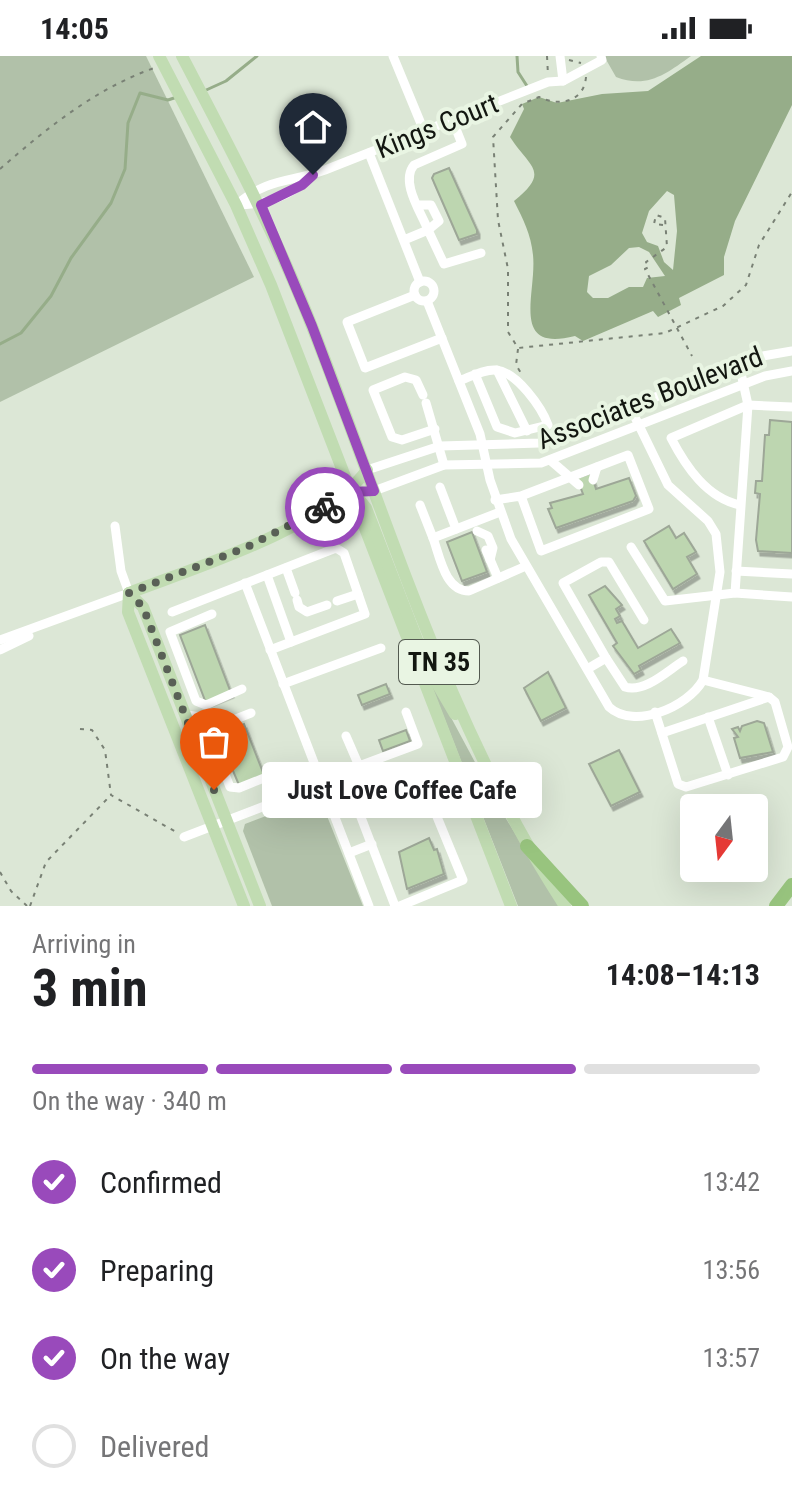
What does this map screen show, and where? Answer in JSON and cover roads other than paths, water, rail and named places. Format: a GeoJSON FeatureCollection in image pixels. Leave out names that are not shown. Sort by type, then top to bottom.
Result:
{"type":"FeatureCollection","features":[{"type":"Feature","properties":{"kind":"highway"},"geometry":{"type":"LineString","coordinates":[[527,846],[582,906]]}},
{"type":"Feature","properties":{"kind":"highway"},"geometry":{"type":"LineString","coordinates":[[776,906],[792,885]]}},
{"type":"Feature","properties":{"kind":"main road","name":"TN 35"},"geometry":{"type":"LineString","coordinates":[[182,56],[261,205],[465,726],[527,846],[565,906]]}},
{"type":"Feature","properties":{"kind":"main road","name":"TN 35"},"geometry":{"type":"LineString","coordinates":[[156,62],[190,114],[236,205],[511,906]]}},
{"type":"Feature","properties":{"kind":"main road"},"geometry":{"type":"LineString","coordinates":[[351,492],[367,470]]}},
{"type":"Feature","properties":{"kind":"main road"},"geometry":{"type":"LineString","coordinates":[[129,593],[247,547],[351,492],[374,491]]}},
{"type":"Feature","properties":{"kind":"main road"},"geometry":{"type":"LineString","coordinates":[[351,492],[366,508],[440,693],[465,726]]}},
{"type":"Feature","properties":{"kind":"main road"},"geometry":{"type":"LineString","coordinates":[[129,593],[143,607],[260,906]]}},
{"type":"Feature","properties":{"kind":"main road"},"geometry":{"type":"LineString","coordinates":[[129,593],[128,612],[244,906]]}},
{"type":"Feature","properties":{"kind":"street"},"geometry":{"type":"LineString","coordinates":[[393,56],[424,131]]}},
{"type":"Feature","properties":{"kind":"street"},"geometry":{"type":"LineString","coordinates":[[560,58],[563,81],[602,60],[601,56]]}},
{"type":"Feature","properties":{"kind":"street","name":"Kings Court"},"geometry":{"type":"LineString","coordinates":[[236,205],[254,190],[294,176],[313,175],[537,86],[563,81]]}},
{"type":"Feature","properties":{"kind":"street"},"geometry":{"type":"LineString","coordinates":[[452,119],[462,144],[414,165],[409,171],[408,183],[444,264],[481,253]]}},
{"type":"Feature","properties":{"kind":"street"},"geometry":{"type":"LineString","coordinates":[[369,153],[420,282]]}},
{"type":"Feature","properties":{"kind":"street","name":"Kings Court"},"geometry":{"type":"LineString","coordinates":[[236,205],[261,205],[302,185],[313,175]]}},
{"type":"Feature","properties":{"kind":"street"},"geometry":{"type":"LineString","coordinates":[[404,240],[428,230]]}},
{"type":"Feature","properties":{"kind":"street"},"geometry":{"type":"LineString","coordinates":[[415,295],[414,289],[420,282],[426,281],[434,287],[433,297],[427,301]]}},
{"type":"Feature","properties":{"kind":"street"},"geometry":{"type":"LineString","coordinates":[[442,338],[365,368],[347,322],[415,295],[427,301],[442,338],[459,381],[483,445],[495,500],[526,566],[614,711],[638,718],[690,696],[703,680],[720,560],[716,534],[708,521],[668,485],[630,407]]}},
{"type":"Feature","properties":{"kind":"street","name":"Associates Boulevard"},"geometry":{"type":"LineString","coordinates":[[367,470],[440,446],[539,443],[739,364],[776,351],[792,351]]}},
{"type":"Feature","properties":{"kind":"street"},"geometry":{"type":"LineString","coordinates":[[735,593],[748,405],[746,383],[739,364]]}},
{"type":"Feature","properties":{"kind":"street"},"geometry":{"type":"LineString","coordinates":[[459,381],[475,374],[497,370],[539,402],[548,425],[515,433],[497,427],[475,374]]}},
{"type":"Feature","properties":{"kind":"street"},"geometry":{"type":"LineString","coordinates":[[497,370],[527,431]]}},
{"type":"Feature","properties":{"kind":"street","name":"Associates Boulevard"},"geometry":{"type":"LineString","coordinates":[[374,491],[444,465],[529,465],[550,460],[746,383],[792,371]]}},
{"type":"Feature","properties":{"kind":"street"},"geometry":{"type":"LineString","coordinates":[[435,429],[402,440],[392,437],[373,390],[405,377],[416,380],[435,429],[444,465]]}},
{"type":"Feature","properties":{"kind":"street"},"geometry":{"type":"LineString","coordinates":[[740,505],[726,502],[686,468],[671,438],[748,405],[792,407]]}},
{"type":"Feature","properties":{"kind":"street"},"geometry":{"type":"LineString","coordinates":[[495,500],[521,496],[628,455],[649,509],[541,551],[521,496]]}},
{"type":"Feature","properties":{"kind":"street"},"geometry":{"type":"LineString","coordinates":[[550,460],[567,478],[579,485]]}},
{"type":"Feature","properties":{"kind":"street"},"geometry":{"type":"LineString","coordinates":[[593,480],[597,467]]}},
{"type":"Feature","properties":{"kind":"street"},"geometry":{"type":"LineString","coordinates":[[440,487],[456,529]]}},
{"type":"Feature","properties":{"kind":"street"},"geometry":{"type":"LineString","coordinates":[[420,505],[451,584],[459,591],[469,591],[526,566]]}},
{"type":"Feature","properties":{"kind":"street"},"geometry":{"type":"LineString","coordinates":[[433,538],[475,526],[500,512]]}},
{"type":"Feature","properties":{"kind":"street"},"geometry":{"type":"LineString","coordinates":[[0,640],[129,593],[121,571],[115,526]]}},
{"type":"Feature","properties":{"kind":"street"},"geometry":{"type":"LineString","coordinates":[[475,526],[488,536],[493,548],[486,551]]}},
{"type":"Feature","properties":{"kind":"street"},"geometry":{"type":"LineString","coordinates":[[475,526],[498,578]]}},
{"type":"Feature","properties":{"kind":"street"},"geometry":{"type":"LineString","coordinates":[[631,547],[665,601],[671,603],[717,593],[792,597]]}},
{"type":"Feature","properties":{"kind":"street"},"geometry":{"type":"LineString","coordinates":[[172,612],[336,548],[344,553],[365,614],[270,650]]}},
{"type":"Feature","properties":{"kind":"street"},"geometry":{"type":"LineString","coordinates":[[544,595],[601,562],[609,562],[644,620]]}},
{"type":"Feature","properties":{"kind":"street"},"geometry":{"type":"LineString","coordinates":[[286,568],[299,607],[307,612],[358,594]]}},
{"type":"Feature","properties":{"kind":"street"},"geometry":{"type":"LineString","coordinates":[[736,571],[792,574]]}},
{"type":"Feature","properties":{"kind":"street"},"geometry":{"type":"LineString","coordinates":[[267,575],[291,642]]}},
{"type":"Feature","properties":{"kind":"street"},"geometry":{"type":"LineString","coordinates":[[245,583],[369,906]]}},
{"type":"Feature","properties":{"kind":"street"},"geometry":{"type":"LineString","coordinates":[[563,583],[625,687],[633,689],[683,661]]}},
{"type":"Feature","properties":{"kind":"street"},"geometry":{"type":"LineString","coordinates":[[212,614],[170,632],[196,701],[206,705],[242,689]]}},
{"type":"Feature","properties":{"kind":"street"},"geometry":{"type":"LineString","coordinates":[[0,650],[53,623]]}},
{"type":"Feature","properties":{"kind":"street"},"geometry":{"type":"LineString","coordinates":[[283,684],[381,648]]}},
{"type":"Feature","properties":{"kind":"street"},"geometry":{"type":"LineString","coordinates":[[589,668],[606,658]]}},
{"type":"Feature","properties":{"kind":"street"},"geometry":{"type":"LineString","coordinates":[[655,712],[678,784],[686,787],[783,757],[788,747],[775,702],[769,697],[703,680]]}},
{"type":"Feature","properties":{"kind":"street"},"geometry":{"type":"LineString","coordinates":[[662,733],[769,697]]}},
{"type":"Feature","properties":{"kind":"street"},"geometry":{"type":"LineString","coordinates":[[346,736],[359,766],[418,744],[406,712]]}},
{"type":"Feature","properties":{"kind":"street"},"geometry":{"type":"LineString","coordinates":[[251,713],[208,730],[233,789],[274,774]]}},
{"type":"Feature","properties":{"kind":"street"},"geometry":{"type":"LineString","coordinates":[[708,717],[728,775]]}},
{"type":"Feature","properties":{"kind":"street"},"geometry":{"type":"LineString","coordinates":[[419,773],[463,880],[398,906],[354,799],[419,773]]}},
{"type":"Feature","properties":{"kind":"street"},"geometry":{"type":"LineString","coordinates":[[184,837],[322,784]]}},
{"type":"Feature","properties":{"kind":"street"},"geometry":{"type":"LineString","coordinates":[[349,853],[372,844]]}},
{"type":"Feature","properties":{"kind":"waterway"},"geometry":{"type":"LineString","coordinates":[[204,91],[226,81],[257,56]]}},
{"type":"Feature","properties":{"kind":"waterway"},"geometry":{"type":"LineString","coordinates":[[517,56],[518,72],[527,86]]}},
{"type":"Feature","properties":{"kind":"waterway"},"geometry":{"type":"LineString","coordinates":[[0,344],[21,333],[51,296],[71,258],[111,203],[125,169],[128,123],[140,93],[168,100],[177,97]]}},
{"type":"Feature","properties":{"kind":"place","name":"Just Love Coffee Cafe"},"geometry":{"type":"Point","coordinates":[214,790]}}]}
